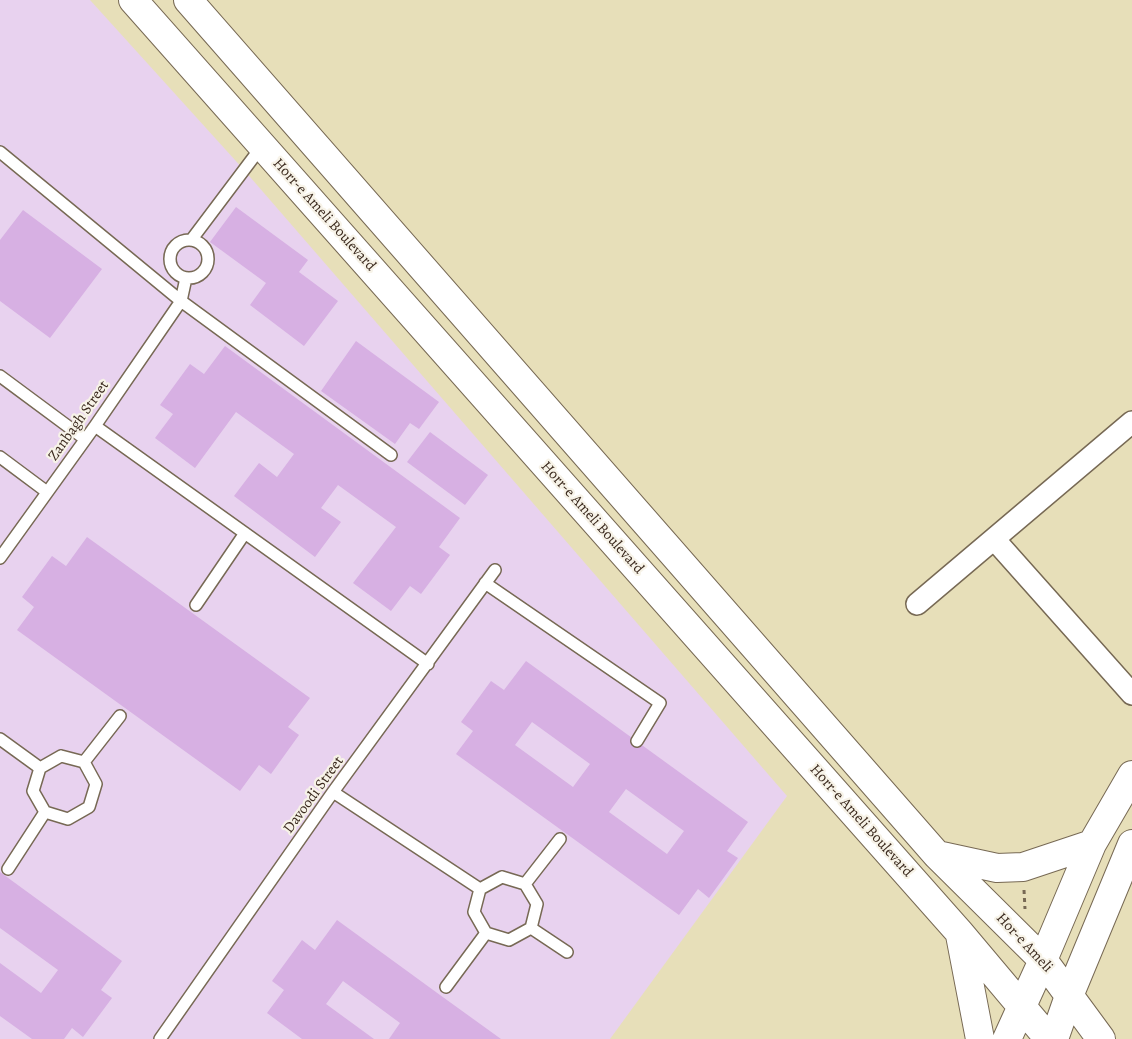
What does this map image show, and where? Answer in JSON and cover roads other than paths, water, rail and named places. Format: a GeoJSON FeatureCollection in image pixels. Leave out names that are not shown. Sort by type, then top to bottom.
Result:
{"type":"FeatureCollection","features":[{"type":"Feature","properties":{"kind":"main road","name":"Horr-e Ameli Boulevard"},"geometry":{"type":"LineString","coordinates":[[133,0],[959,932],[1049,1039]]}},
{"type":"Feature","properties":{"kind":"main road"},"geometry":{"type":"LineString","coordinates":[[188,0],[937,855],[997,868],[1023,867],[1092,844]]}},
{"type":"Feature","properties":{"kind":"main road"},"geometry":{"type":"LineString","coordinates":[[1007,1039],[1092,844],[1132,776]]}},
{"type":"Feature","properties":{"kind":"main road"},"geometry":{"type":"LineString","coordinates":[[1054,1039],[1069,996],[1132,844]]}},
{"type":"Feature","properties":{"kind":"main road","name":"Hor-e Ameli"},"geometry":{"type":"LineString","coordinates":[[937,855],[1043,960],[1101,1039]]}},
{"type":"Feature","properties":{"kind":"main road"},"geometry":{"type":"LineString","coordinates":[[959,932],[980,1039]]}},
{"type":"Feature","properties":{"kind":"street"},"geometry":{"type":"LineString","coordinates":[[917,604],[994,539],[1128,434]]}},
{"type":"Feature","properties":{"kind":"street"},"geometry":{"type":"LineString","coordinates":[[994,539],[1132,694]]}},
{"type":"Feature","properties":{"kind":"lane"},"geometry":{"type":"LineString","coordinates":[[192,240],[205,248],[208,262],[200,275],[186,278],[173,270],[170,255],[178,243],[192,240],[262,146]]}},
{"type":"Feature","properties":{"kind":"lane"},"geometry":{"type":"LineString","coordinates":[[0,152],[181,301],[391,455]]}},
{"type":"Feature","properties":{"kind":"lane"},"geometry":{"type":"LineString","coordinates":[[181,301],[186,278]]}},
{"type":"Feature","properties":{"kind":"lane","name":"Zanbagh Street"},"geometry":{"type":"LineString","coordinates":[[1,553],[95,426],[181,301]]}},
{"type":"Feature","properties":{"kind":"lane"},"geometry":{"type":"LineString","coordinates":[[0,376],[85,439]]}},
{"type":"Feature","properties":{"kind":"lane"},"geometry":{"type":"LineString","coordinates":[[95,426],[428,664]]}},
{"type":"Feature","properties":{"kind":"lane"},"geometry":{"type":"LineString","coordinates":[[0,458],[47,492]]}},
{"type":"Feature","properties":{"kind":"lane"},"geometry":{"type":"LineString","coordinates":[[196,605],[245,533]]}},
{"type":"Feature","properties":{"kind":"lane","name":"Davoodi Street"},"geometry":{"type":"LineString","coordinates":[[160,1039],[334,792],[495,570]]}},
{"type":"Feature","properties":{"kind":"lane"},"geometry":{"type":"LineString","coordinates":[[485,583],[660,703],[637,741]]}},
{"type":"Feature","properties":{"kind":"lane"},"geometry":{"type":"LineString","coordinates":[[84,762],[120,716]]}},
{"type":"Feature","properties":{"kind":"lane"},"geometry":{"type":"LineString","coordinates":[[0,739],[40,768]]}},
{"type":"Feature","properties":{"kind":"lane"},"geometry":{"type":"LineString","coordinates":[[61,756],[84,762],[96,784],[89,807],[68,819],[45,812],[33,791],[40,768],[61,756]]}},
{"type":"Feature","properties":{"kind":"lane"},"geometry":{"type":"LineString","coordinates":[[334,792],[480,889]]}},
{"type":"Feature","properties":{"kind":"lane"},"geometry":{"type":"LineString","coordinates":[[8,869],[45,812]]}},
{"type":"Feature","properties":{"kind":"lane"},"geometry":{"type":"LineString","coordinates":[[525,884],[560,839]]}},
{"type":"Feature","properties":{"kind":"lane"},"geometry":{"type":"LineString","coordinates":[[502,877],[525,884],[537,904],[531,928],[510,940],[486,933],[474,912],[480,889],[502,877]]}},
{"type":"Feature","properties":{"kind":"lane"},"geometry":{"type":"LineString","coordinates":[[531,928],[568,952]]}},
{"type":"Feature","properties":{"kind":"lane"},"geometry":{"type":"LineString","coordinates":[[446,987],[486,933]]}}]}
